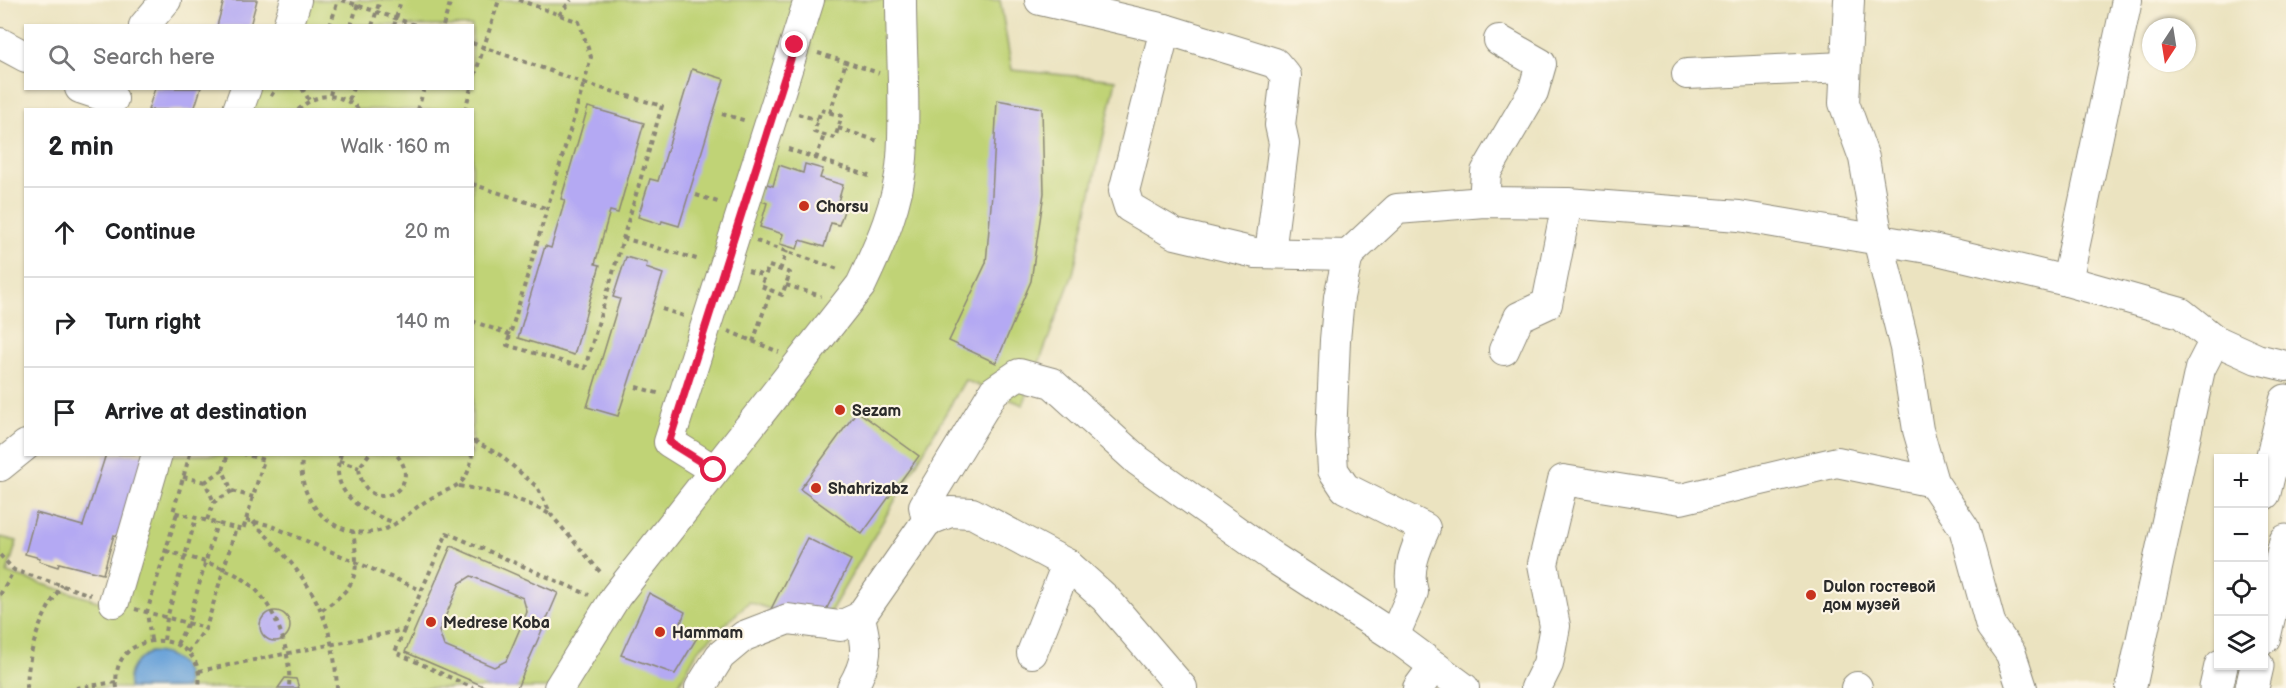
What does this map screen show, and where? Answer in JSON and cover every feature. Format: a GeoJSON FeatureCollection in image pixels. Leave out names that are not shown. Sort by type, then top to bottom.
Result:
{"type":"FeatureCollection","features":[{"type":"Feature","properties":{"kind":"main road"},"geometry":{"type":"LineString","coordinates":[[2268,476],[2286,401]]}},
{"type":"Feature","properties":{"kind":"main road"},"geometry":{"type":"LineString","coordinates":[[2268,620],[2286,541]]}},
{"type":"Feature","properties":{"kind":"main road"},"geometry":{"type":"LineString","coordinates":[[2216,688],[2220,670]]}},
{"type":"Feature","properties":{"kind":"main road"},"geometry":{"type":"LineString","coordinates":[[2252,688],[2256,670]]}},
{"type":"Feature","properties":{"kind":"street"},"geometry":{"type":"LineString","coordinates":[[146,24],[165,0]]}},
{"type":"Feature","properties":{"kind":"street"},"geometry":{"type":"LineString","coordinates":[[289,24],[296,0]]}},
{"type":"Feature","properties":{"kind":"street"},"geometry":{"type":"LineString","coordinates":[[714,470],[669,442],[722,267],[809,0]]}},
{"type":"Feature","properties":{"kind":"street"},"geometry":{"type":"LineString","coordinates":[[559,688],[595,595],[714,470],[861,285],[882,239],[895,200],[902,158],[901,0]]}},
{"type":"Feature","properties":{"kind":"street"},"geometry":{"type":"LineString","coordinates":[[1041,0],[1165,28],[1275,63],[1286,76],[1280,125],[1284,142],[1270,253]]}},
{"type":"Feature","properties":{"kind":"street"},"geometry":{"type":"LineString","coordinates":[[1849,0],[1844,103],[1864,158],[1878,239],[1905,348],[1918,430],[1933,483],[1964,528],[1991,626],[2011,654],[2022,688]]}},
{"type":"Feature","properties":{"kind":"street"},"geometry":{"type":"LineString","coordinates":[[2067,281],[2127,0]]}},
{"type":"Feature","properties":{"kind":"street"},"geometry":{"type":"LineString","coordinates":[[1165,28],[1124,191],[1130,207],[1175,234],[1255,253],[1348,255]]}},
{"type":"Feature","properties":{"kind":"street"},"geometry":{"type":"LineString","coordinates":[[1484,202],[1486,172],[1533,92],[1541,64],[1499,40]]}},
{"type":"Feature","properties":{"kind":"street"},"geometry":{"type":"LineString","coordinates":[[0,43],[24,56]]}},
{"type":"Feature","properties":{"kind":"street"},"geometry":{"type":"LineString","coordinates":[[1688,74],[1845,67]]}},
{"type":"Feature","properties":{"kind":"street"},"geometry":{"type":"LineString","coordinates":[[86,90],[114,99]]}},
{"type":"Feature","properties":{"kind":"street"},"geometry":{"type":"LineString","coordinates":[[239,108],[245,90]]}},
{"type":"Feature","properties":{"kind":"street"},"geometry":{"type":"LineString","coordinates":[[1394,636],[1413,592],[1409,581],[1414,551],[1425,528],[1345,488],[1333,470],[1331,437],[1339,297],[1348,255],[1397,208],[1484,202],[1567,203],[1739,216],[1878,239],[2067,281],[2181,313],[2215,340],[2257,360],[2286,366]]}},
{"type":"Feature","properties":{"kind":"street"},"geometry":{"type":"LineString","coordinates":[[1504,350],[1519,317],[1547,304],[1567,203]]}},
{"type":"Feature","properties":{"kind":"street"},"geometry":{"type":"LineString","coordinates":[[2131,688],[2200,369],[2215,340]]}},
{"type":"Feature","properties":{"kind":"street"},"geometry":{"type":"LineString","coordinates":[[927,521],[924,506],[994,391],[1019,374],[1052,383],[1137,460],[1274,558],[1394,636],[1426,677],[1464,688]]}},
{"type":"Feature","properties":{"kind":"street"},"geometry":{"type":"LineString","coordinates":[[0,466],[24,447]]}},
{"type":"Feature","properties":{"kind":"street"},"geometry":{"type":"LineString","coordinates":[[114,602],[155,456]]}},
{"type":"Feature","properties":{"kind":"street"},"geometry":{"type":"LineString","coordinates":[[1536,688],[1548,664],[1555,626],[1543,564],[1563,480],[1681,499],[1837,462],[1933,483]]}},
{"type":"Feature","properties":{"kind":"street"},"geometry":{"type":"LineString","coordinates":[[700,688],[720,656],[744,636],[788,619],[840,626],[860,617],[927,521],[950,512],[972,513],[1067,564],[1105,598],[1182,688]]}},
{"type":"Feature","properties":{"kind":"street"},"geometry":{"type":"LineString","coordinates":[[1032,653],[1067,564]]}},
{"type":"Feature","properties":{"kind":"street"},"geometry":{"type":"LineString","coordinates":[[852,688],[865,666],[865,637],[860,617]]}},
{"type":"Feature","properties":{"kind":"path"},"geometry":{"type":"LineString","coordinates":[[331,24],[340,0],[358,2],[376,12],[412,24]]}},
{"type":"Feature","properties":{"kind":"path"},"geometry":{"type":"LineString","coordinates":[[373,24],[380,0]]}},
{"type":"Feature","properties":{"kind":"path"},"geometry":{"type":"LineString","coordinates":[[395,24],[401,0]]}},
{"type":"Feature","properties":{"kind":"path"},"geometry":{"type":"LineString","coordinates":[[444,24],[451,0]]}},
{"type":"Feature","properties":{"kind":"path"},"geometry":{"type":"LineString","coordinates":[[474,80],[500,0]]}},
{"type":"Feature","properties":{"kind":"path"},"geometry":{"type":"LineString","coordinates":[[474,44],[584,83],[662,106],[585,368],[507,345],[548,209],[584,83],[591,57],[579,22],[519,0]]}},
{"type":"Feature","properties":{"kind":"path"},"geometry":{"type":"LineString","coordinates":[[536,6],[538,0]]}},
{"type":"Feature","properties":{"kind":"path"},"geometry":{"type":"LineString","coordinates":[[559,15],[570,0]]}},
{"type":"Feature","properties":{"kind":"path"},"geometry":{"type":"LineString","coordinates":[[352,24],[358,2]]}},
{"type":"Feature","properties":{"kind":"path"},"geometry":{"type":"LineString","coordinates":[[795,45],[879,74]]}},
{"type":"Feature","properties":{"kind":"path"},"geometry":{"type":"LineString","coordinates":[[830,113],[846,62]]}},
{"type":"Feature","properties":{"kind":"path"},"geometry":{"type":"LineString","coordinates":[[879,63],[879,85]]}},
{"type":"Feature","properties":{"kind":"path"},"geometry":{"type":"LineString","coordinates":[[303,90],[309,100]]}},
{"type":"Feature","properties":{"kind":"path"},"geometry":{"type":"LineString","coordinates":[[330,95],[331,90]]}},
{"type":"Feature","properties":{"kind":"path"},"geometry":{"type":"LineString","coordinates":[[349,100],[352,90]]}},
{"type":"Feature","properties":{"kind":"path"},"geometry":{"type":"LineString","coordinates":[[419,108],[423,90]]}},
{"type":"Feature","properties":{"kind":"path"},"geometry":{"type":"LineString","coordinates":[[466,108],[471,90]]}},
{"type":"Feature","properties":{"kind":"path"},"geometry":{"type":"LineString","coordinates":[[300,108],[309,100],[330,95],[349,100],[358,108]]}},
{"type":"Feature","properties":{"kind":"path"},"geometry":{"type":"LineString","coordinates":[[821,110],[830,113],[842,117],[835,138],[814,132],[821,110]]}},
{"type":"Feature","properties":{"kind":"path"},"geometry":{"type":"LineString","coordinates":[[838,128],[878,141]]}},
{"type":"Feature","properties":{"kind":"path"},"geometry":{"type":"LineString","coordinates":[[877,151],[880,131]]}},
{"type":"Feature","properties":{"kind":"path"},"geometry":{"type":"LineString","coordinates":[[816,159],[824,135]]}},
{"type":"Feature","properties":{"kind":"path"},"geometry":{"type":"LineString","coordinates":[[763,141],[872,177]]}},
{"type":"Feature","properties":{"kind":"path"},"geometry":{"type":"LineString","coordinates":[[869,189],[874,171]]}},
{"type":"Feature","properties":{"kind":"path"},"geometry":{"type":"LineString","coordinates":[[474,185],[548,209]]}},
{"type":"Feature","properties":{"kind":"path"},"geometry":{"type":"LineString","coordinates":[[734,232],[841,270]]}},
{"type":"Feature","properties":{"kind":"path"},"geometry":{"type":"LineString","coordinates":[[623,238],[722,267]]}},
{"type":"Feature","properties":{"kind":"path"},"geometry":{"type":"LineString","coordinates":[[780,270],[787,252]]}},
{"type":"Feature","properties":{"kind":"path"},"geometry":{"type":"LineString","coordinates":[[835,279],[845,262]]}},
{"type":"Feature","properties":{"kind":"path"},"geometry":{"type":"LineString","coordinates":[[769,266],[790,273],[786,285],[783,295],[761,286],[769,266]]}},
{"type":"Feature","properties":{"kind":"path"},"geometry":{"type":"LineString","coordinates":[[786,285],[824,298],[817,307]]}},
{"type":"Feature","properties":{"kind":"path"},"geometry":{"type":"LineString","coordinates":[[753,342],[771,290]]}},
{"type":"Feature","properties":{"kind":"path"},"geometry":{"type":"LineString","coordinates":[[474,322],[511,334]]}},
{"type":"Feature","properties":{"kind":"path"},"geometry":{"type":"LineString","coordinates":[[773,362],[788,344]]}},
{"type":"Feature","properties":{"kind":"path"},"geometry":{"type":"LineString","coordinates":[[474,441],[500,455],[537,488],[552,516],[604,576]]}},
{"type":"Feature","properties":{"kind":"path"},"geometry":{"type":"LineString","coordinates":[[189,456],[173,512],[243,530],[264,460],[260,456]]}},
{"type":"Feature","properties":{"kind":"path"},"geometry":{"type":"LineString","coordinates":[[183,477],[205,482],[223,470],[227,456]]}},
{"type":"Feature","properties":{"kind":"path"},"geometry":{"type":"LineString","coordinates":[[303,456],[300,470],[308,500],[324,520],[353,531],[374,532],[396,523],[429,499],[459,486],[494,491],[527,502],[552,516]]}},
{"type":"Feature","properties":{"kind":"path"},"geometry":{"type":"LineString","coordinates":[[340,456],[338,482],[352,503],[373,516],[396,523]]}},
{"type":"Feature","properties":{"kind":"path"},"geometry":{"type":"LineString","coordinates":[[368,456],[359,468],[361,483],[370,494],[385,497],[398,491],[406,479],[405,464],[398,456]]}},
{"type":"Feature","properties":{"kind":"path"},"geometry":{"type":"LineString","coordinates":[[459,486],[471,464],[472,456]]}},
{"type":"Feature","properties":{"kind":"path"},"geometry":{"type":"LineString","coordinates":[[339,461],[359,468]]}},
{"type":"Feature","properties":{"kind":"path"},"geometry":{"type":"LineString","coordinates":[[223,470],[232,491]]}},
{"type":"Feature","properties":{"kind":"path"},"geometry":{"type":"LineString","coordinates":[[205,482],[214,502]]}},
{"type":"Feature","properties":{"kind":"path"},"geometry":{"type":"LineString","coordinates":[[207,520],[214,502],[232,491],[253,497]]}},
{"type":"Feature","properties":{"kind":"path"},"geometry":{"type":"LineString","coordinates":[[151,640],[147,612],[177,513]]}},
{"type":"Feature","properties":{"kind":"path"},"geometry":{"type":"LineString","coordinates":[[164,640],[167,618],[196,518]]}},
{"type":"Feature","properties":{"kind":"path"},"geometry":{"type":"LineString","coordinates":[[246,520],[269,525],[421,590]]}},
{"type":"Feature","properties":{"kind":"path"},"geometry":{"type":"LineString","coordinates":[[253,522],[301,573],[322,610],[333,644],[337,688]]}},
{"type":"Feature","properties":{"kind":"path"},"geometry":{"type":"LineString","coordinates":[[177,644],[188,623],[217,523]]}},
{"type":"Feature","properties":{"kind":"path"},"geometry":{"type":"LineString","coordinates":[[188,652],[206,628],[236,528]]}},
{"type":"Feature","properties":{"kind":"path"},"geometry":{"type":"LineString","coordinates":[[322,610],[340,598],[351,586],[357,564],[353,531]]}},
{"type":"Feature","properties":{"kind":"path"},"geometry":{"type":"LineString","coordinates":[[473,688],[395,652],[447,533],[595,595],[611,567]]}},
{"type":"Feature","properties":{"kind":"path"},"geometry":{"type":"LineString","coordinates":[[166,551],[224,569],[243,579],[262,598],[276,620],[287,655],[289,688]]}},
{"type":"Feature","properties":{"kind":"path"},"geometry":{"type":"LineString","coordinates":[[0,595],[14,570]]}},
{"type":"Feature","properties":{"kind":"path"},"geometry":{"type":"LineString","coordinates":[[27,688],[28,662],[36,632],[62,585]]}},
{"type":"Feature","properties":{"kind":"path"},"geometry":{"type":"LineString","coordinates":[[199,671],[404,630]]}},
{"type":"Feature","properties":{"kind":"path"},"geometry":{"type":"LineString","coordinates":[[117,688],[118,670],[130,650],[151,640],[164,640],[177,644],[188,652],[199,671],[199,688]]}},
{"type":"Feature","properties":{"kind":"path"},"geometry":{"type":"LineString","coordinates":[[76,688],[116,681]]}},
{"type":"Feature","properties":{"kind":"green space"},"geometry":{"type":"Polygon","coordinates":[[[300,0],[1000,0],[1012,70],[1116,80],[1073,274],[1023,405],[965,380],[822,626],[749,602],[698,650],[677,688],[0,688],[0,537],[17,541],[7,573],[117,607],[164,456],[474,456],[474,108],[245,108],[253,90],[474,90],[474,24],[293,24],[300,0]]]}},
{"type":"Feature","properties":{"kind":"water"},"geometry":{"type":"Polygon","coordinates":[[[150,652],[165,654],[178,661],[185,672],[186,688],[129,688],[129,676],[133,666],[150,652]]]}},
{"type":"Feature","properties":{"kind":"building"},"geometry":{"type":"Polygon","coordinates":[[[224,0],[257,0],[251,24],[218,24],[224,0]]]}},
{"type":"Feature","properties":{"kind":"building"},"geometry":{"type":"Polygon","coordinates":[[[692,69],[724,79],[679,226],[662,221],[661,224],[638,217],[650,179],[658,181],[692,69]]]}},
{"type":"Feature","properties":{"kind":"building"},"geometry":{"type":"Polygon","coordinates":[[[154,90],[200,90],[195,108],[149,108],[154,90]]]}},
{"type":"Feature","properties":{"kind":"building"},"geometry":{"type":"Polygon","coordinates":[[[997,100],[1042,108],[1044,193],[1031,281],[996,363],[949,341],[986,263],[997,100]]]}},
{"type":"Feature","properties":{"kind":"building"},"geometry":{"type":"Polygon","coordinates":[[[588,107],[644,123],[618,213],[610,211],[595,264],[600,265],[574,355],[518,338],[545,246],[551,248],[565,200],[561,199],[588,107]]]}},
{"type":"Feature","properties":{"kind":"building","name":"Chorsu"},"geometry":{"type":"Polygon","coordinates":[[[805,164],[823,169],[820,178],[843,185],[837,205],[845,208],[839,225],[831,223],[824,247],[800,240],[797,249],[780,244],[783,234],[760,227],[767,203],[759,200],[764,183],[773,186],[779,165],[803,173],[805,164]]]}},
{"type":"Feature","properties":{"kind":"building"},"geometry":{"type":"Polygon","coordinates":[[[626,257],[647,263],[646,268],[663,274],[618,416],[587,407],[620,299],[613,297],[626,257]]]}},
{"type":"Feature","properties":{"kind":"building"},"geometry":{"type":"Polygon","coordinates":[[[857,411],[919,456],[862,534],[800,489],[857,411]]]}},
{"type":"Feature","properties":{"kind":"building"},"geometry":{"type":"Polygon","coordinates":[[[105,456],[145,456],[121,537],[114,535],[103,574],[59,563],[58,567],[25,554],[36,513],[83,526],[105,456]]]}},
{"type":"Feature","properties":{"kind":"building"},"geometry":{"type":"Polygon","coordinates":[[[807,538],[851,560],[812,638],[768,615],[807,538]]]}},
{"type":"Feature","properties":{"kind":"building","name":"Medrese Koba"},"geometry":{"type":"Polygon","coordinates":[[[451,546],[558,593],[517,688],[488,688],[405,652],[451,546]],[[471,576],[460,583],[439,631],[444,646],[494,667],[506,661],[527,612],[523,598],[471,576]]]}},
{"type":"Feature","properties":{"kind":"building","name":"Hammam"},"geometry":{"type":"Polygon","coordinates":[[[649,593],[685,612],[679,628],[698,636],[675,674],[621,655],[649,593]]]}},
{"type":"Feature","properties":{"kind":"building"},"geometry":{"type":"Polygon","coordinates":[[[275,611],[286,615],[290,626],[286,637],[275,641],[264,637],[260,626],[264,615],[275,611]]]}},
{"type":"Feature","properties":{"kind":"building"},"geometry":{"type":"Polygon","coordinates":[[[285,678],[296,679],[299,688],[278,688],[285,678]]]}},
{"type":"Feature","properties":{"kind":"place","name":"Chorsu"},"geometry":{"type":"Point","coordinates":[804,206]}},
{"type":"Feature","properties":{"kind":"place","name":"Sezam"},"geometry":{"type":"Point","coordinates":[840,410]}},
{"type":"Feature","properties":{"kind":"place","name":"Shahrizabz"},"geometry":{"type":"Point","coordinates":[816,488]}},
{"type":"Feature","properties":{"kind":"place","name":"Dulon гостевой дом музей"},"geometry":{"type":"Point","coordinates":[1811,595]}},
{"type":"Feature","properties":{"kind":"place","name":"Medrese Koba"},"geometry":{"type":"Point","coordinates":[431,622]}},
{"type":"Feature","properties":{"kind":"place","name":"Hammam"},"geometry":{"type":"Point","coordinates":[660,632]}},
{"type":"Feature","properties":{"kind":"route"},"geometry":{"type":"LineString","coordinates":[[714,470],[669,442],[722,267],[795,45]]}}]}
